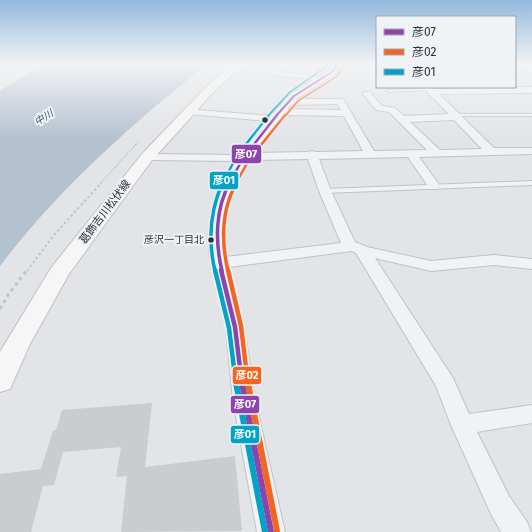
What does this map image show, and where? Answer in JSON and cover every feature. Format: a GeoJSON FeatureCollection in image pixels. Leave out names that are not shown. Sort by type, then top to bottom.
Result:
{"type":"FeatureCollection","features":[{"type":"Feature","properties":{"kind":"main road","name":"葛飾吉川松伏線"},"geometry":{"type":"LineString","coordinates":[[0,381],[17,344],[59,273],[147,157],[210,89]]}},
{"type":"Feature","properties":{"kind":"street"},"geometry":{"type":"LineString","coordinates":[[271,532],[244,400],[235,327],[217,251],[218,216],[227,187],[243,158],[294,96],[305,89]]}},
{"type":"Feature","properties":{"kind":"street"},"geometry":{"type":"LineString","coordinates":[[430,89],[532,90]]}},
{"type":"Feature","properties":{"kind":"street"},"geometry":{"type":"LineString","coordinates":[[430,89],[490,151]]}},
{"type":"Feature","properties":{"kind":"street"},"geometry":{"type":"LineString","coordinates":[[367,94],[379,108],[392,110],[436,152]]}},
{"type":"Feature","properties":{"kind":"street"},"geometry":{"type":"LineString","coordinates":[[281,111],[340,101],[370,153]]}},
{"type":"Feature","properties":{"kind":"street"},"geometry":{"type":"LineString","coordinates":[[189,111],[348,113]]}},
{"type":"Feature","properties":{"kind":"street"},"geometry":{"type":"LineString","coordinates":[[401,119],[455,116]]}},
{"type":"Feature","properties":{"kind":"street"},"geometry":{"type":"LineString","coordinates":[[147,157],[243,158],[312,154],[532,151]]}},
{"type":"Feature","properties":{"kind":"street"},"geometry":{"type":"LineString","coordinates":[[411,153],[434,186]]}},
{"type":"Feature","properties":{"kind":"street"},"geometry":{"type":"LineString","coordinates":[[312,154],[325,191],[356,248],[446,384],[462,425],[500,504],[517,532]]}},
{"type":"Feature","properties":{"kind":"street"},"geometry":{"type":"LineString","coordinates":[[220,263],[356,248],[431,266],[494,260],[532,264]]}},
{"type":"Feature","properties":{"kind":"street"},"geometry":{"type":"LineString","coordinates":[[462,425],[532,414]]}},
{"type":"Feature","properties":{"kind":"lane"},"geometry":{"type":"LineString","coordinates":[[389,91],[430,89]]}},
{"type":"Feature","properties":{"kind":"lane"},"geometry":{"type":"LineString","coordinates":[[455,116],[532,115]]}},
{"type":"Feature","properties":{"kind":"lane"},"geometry":{"type":"LineString","coordinates":[[325,191],[532,183]]}},
{"type":"Feature","properties":{"kind":"water","name":"中川"},"geometry":{"type":"Polygon","coordinates":[[[3,89],[177,89],[124,134],[71,184],[22,238],[0,266],[0,91],[3,89]]]}},
{"type":"Feature","properties":{"kind":"building"},"geometry":{"type":"Polygon","coordinates":[[[152,403],[145,467],[235,456],[242,531],[121,532],[127,476],[116,477],[121,447],[63,452],[54,485],[43,486],[31,532],[0,532],[0,474],[41,469],[53,431],[56,430],[62,410],[152,403]]]}},
{"type":"Feature","properties":{"kind":"transit line","name":"彦01"},"geometry":{"type":"LineString","coordinates":[[265,532],[238,401],[229,328],[211,252],[212,215],[222,184],[239,153],[260,125],[295,89]]}},
{"type":"Feature","properties":{"kind":"transit line","name":"彦07"},"geometry":{"type":"LineString","coordinates":[[271,532],[244,400],[235,327],[217,251],[218,216],[227,187],[244,157],[265,129],[294,96],[305,89]]}},
{"type":"Feature","properties":{"kind":"transit line","name":"彦02"},"geometry":{"type":"LineString","coordinates":[[277,531],[250,399],[241,326],[223,250],[224,217],[233,189],[249,160],[298,101],[317,89]]}},
{"type":"Feature","properties":{"kind":"place","name":"彦沢一丁目北"},"geometry":{"type":"Point","coordinates":[211,240]}}]}
